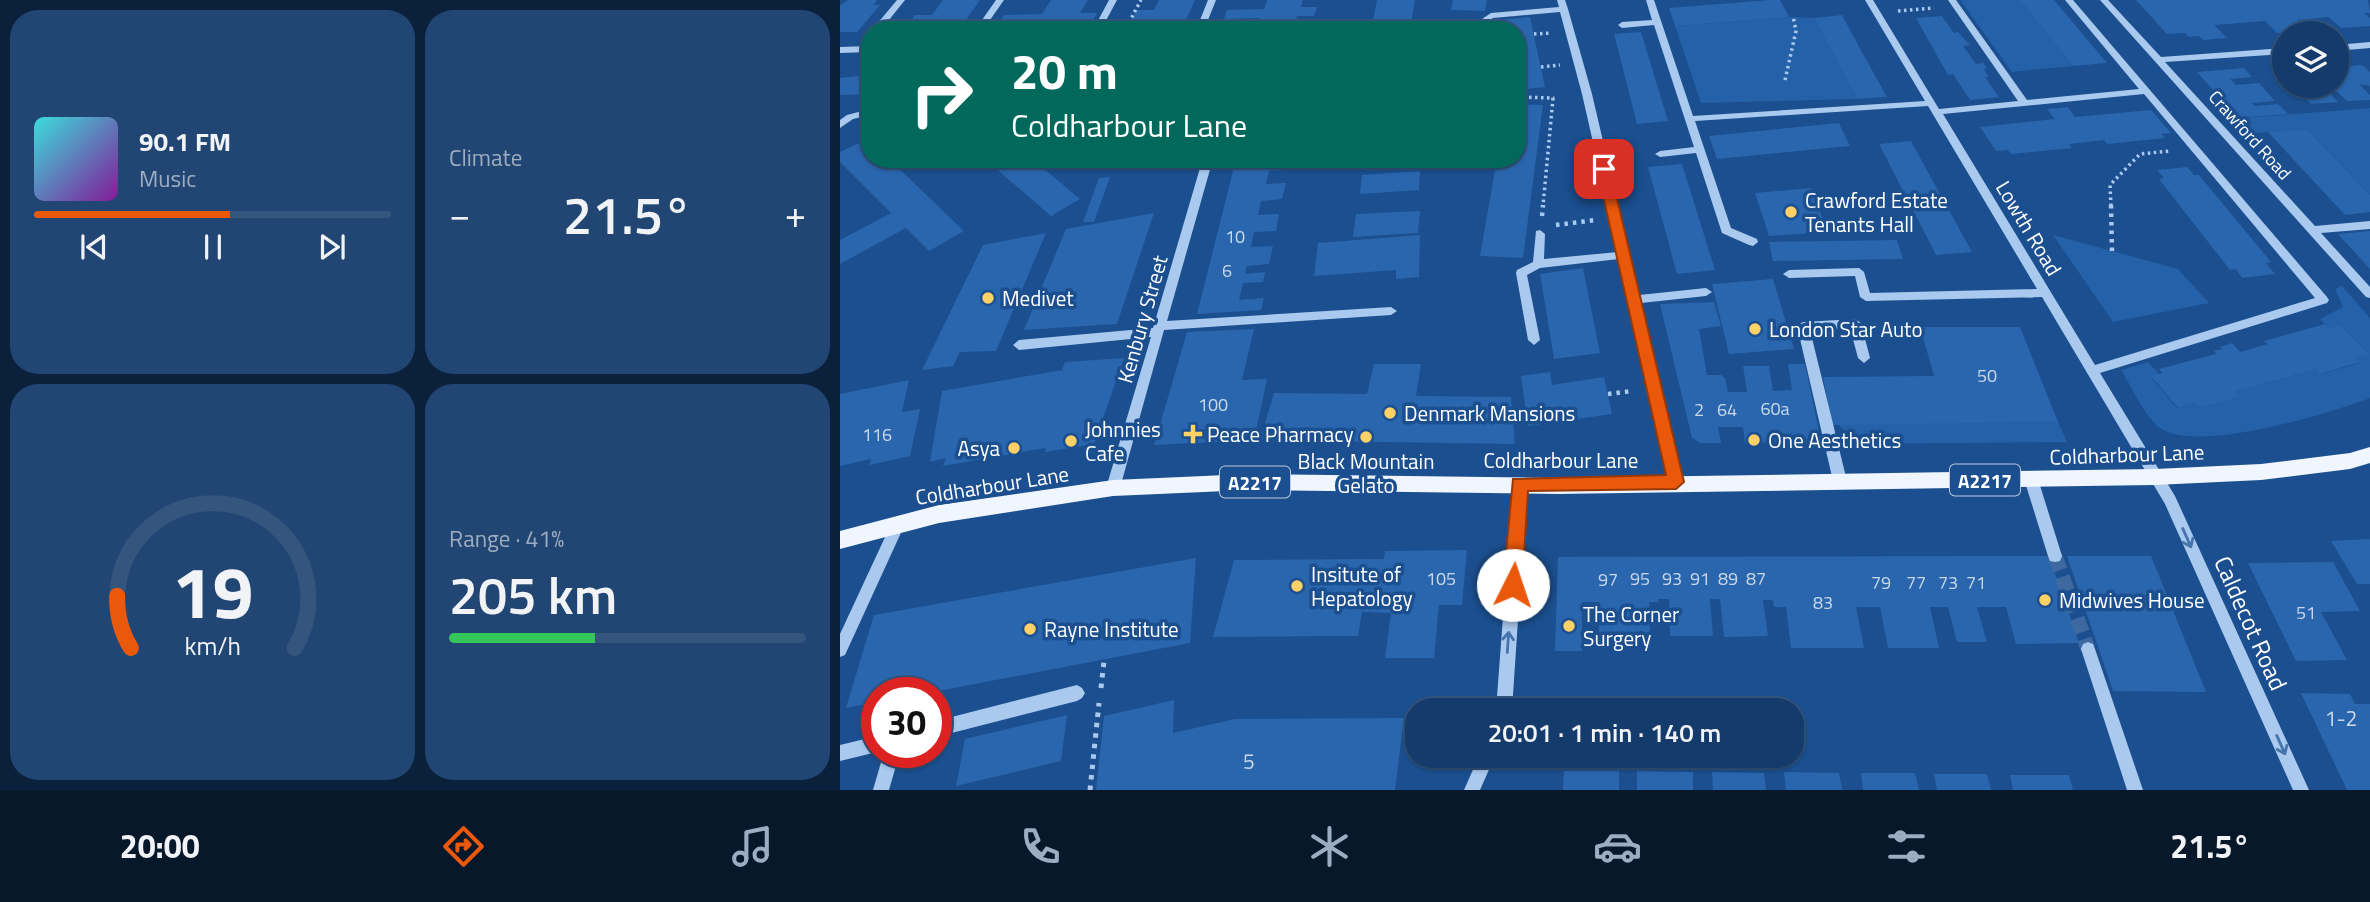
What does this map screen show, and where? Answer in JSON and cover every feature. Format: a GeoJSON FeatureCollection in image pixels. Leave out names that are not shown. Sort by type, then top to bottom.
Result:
{"type":"FeatureCollection","features":[{"type":"Feature","properties":{"kind":"main road","name":"Coldharbour Lane"},"geometry":{"type":"LineString","coordinates":[[840,540],[939,514],[1113,488],[1249,482],[1520,484],[2155,477],[2261,472],[2350,461],[2370,455]]}},
{"type":"Feature","properties":{"kind":"street"},"geometry":{"type":"LineString","coordinates":[[884,21],[901,0]]}},
{"type":"Feature","properties":{"kind":"street"},"geometry":{"type":"LineString","coordinates":[[985,21],[999,0]]}},
{"type":"Feature","properties":{"kind":"street"},"geometry":{"type":"LineString","coordinates":[[1102,21],[1113,0]]}},
{"type":"Feature","properties":{"kind":"street"},"geometry":{"type":"LineString","coordinates":[[1650,0],[1698,150],[1727,230],[1753,242]]}},
{"type":"Feature","properties":{"kind":"street","name":"Lowth Road"},"geometry":{"type":"LineString","coordinates":[[1869,0],[2155,477]]}},
{"type":"Feature","properties":{"kind":"street"},"geometry":{"type":"LineString","coordinates":[[2069,0],[2323,300],[2092,371]]}},
{"type":"Feature","properties":{"kind":"street","name":"Crawford Road"},"geometry":{"type":"LineString","coordinates":[[2104,0],[2370,294]]}},
{"type":"Feature","properties":{"kind":"street"},"geometry":{"type":"LineString","coordinates":[[1954,3],[2024,103]]}},
{"type":"Feature","properties":{"kind":"street"},"geometry":{"type":"LineString","coordinates":[[1483,21],[1491,16],[1562,4],[1587,94],[1676,482]]}},
{"type":"Feature","properties":{"kind":"street"},"geometry":{"type":"LineString","coordinates":[[1622,25],[1657,22]]}},
{"type":"Feature","properties":{"kind":"street"},"geometry":{"type":"LineString","coordinates":[[2349,47],[2370,45]]}},
{"type":"Feature","properties":{"kind":"street"},"geometry":{"type":"LineString","coordinates":[[840,50],[861,49]]}},
{"type":"Feature","properties":{"kind":"street"},"geometry":{"type":"LineString","coordinates":[[2158,60],[2272,52]]}},
{"type":"Feature","properties":{"kind":"street"},"geometry":{"type":"LineString","coordinates":[[1688,119],[1839,108],[1866,110],[2024,103],[2147,91]]}},
{"type":"Feature","properties":{"kind":"street"},"geometry":{"type":"LineString","coordinates":[[840,125],[850,117],[861,114]]}},
{"type":"Feature","properties":{"kind":"street"},"geometry":{"type":"LineString","coordinates":[[1660,154],[1698,150]]}},
{"type":"Feature","properties":{"kind":"street","name":"Kenbury Street"},"geometry":{"type":"LineString","coordinates":[[1113,488],[1205,168]]}},
{"type":"Feature","properties":{"kind":"street"},"geometry":{"type":"LineString","coordinates":[[1538,264],[1540,230]]}},
{"type":"Feature","properties":{"kind":"street"},"geometry":{"type":"LineString","coordinates":[[1534,340],[1521,273],[1538,264],[1622,255]]}},
{"type":"Feature","properties":{"kind":"street"},"geometry":{"type":"LineString","coordinates":[[1789,274],[1859,272],[1866,297],[2045,293]]}},
{"type":"Feature","properties":{"kind":"street"},"geometry":{"type":"LineString","coordinates":[[1634,300],[1706,292]]}},
{"type":"Feature","properties":{"kind":"street"},"geometry":{"type":"LineString","coordinates":[[1019,345],[1159,329],[1391,311]]}},
{"type":"Feature","properties":{"kind":"street"},"geometry":{"type":"LineString","coordinates":[[1840,481],[1803,326],[1855,323],[1864,358]]}},
{"type":"Feature","properties":{"kind":"street","name":"Caldecot Road"},"geometry":{"type":"LineString","coordinates":[[2155,477],[2170,500],[2301,790]]}},
{"type":"Feature","properties":{"kind":"street"},"geometry":{"type":"LineString","coordinates":[[2031,480],[2055,556]]}},
{"type":"Feature","properties":{"kind":"street"},"geometry":{"type":"LineString","coordinates":[[1505,698],[1520,484]]}},
{"type":"Feature","properties":{"kind":"street"},"geometry":{"type":"LineString","coordinates":[[840,650],[898,524]]}},
{"type":"Feature","properties":{"kind":"street"},"geometry":{"type":"LineString","coordinates":[[2088,649],[2135,790]]}},
{"type":"Feature","properties":{"kind":"street"},"geometry":{"type":"LineString","coordinates":[[952,725],[1076,693]]}},
{"type":"Feature","properties":{"kind":"street"},"geometry":{"type":"LineString","coordinates":[[840,753],[861,748]]}},
{"type":"Feature","properties":{"kind":"street"},"geometry":{"type":"LineString","coordinates":[[1472,790],[1482,768]]}},
{"type":"Feature","properties":{"kind":"lane"},"geometry":{"type":"LineString","coordinates":[[1204,21],[1212,0]]}},
{"type":"Feature","properties":{"kind":"lane"},"geometry":{"type":"LineString","coordinates":[[2313,230],[2370,225]]}},
{"type":"Feature","properties":{"kind":"lane"},"geometry":{"type":"LineString","coordinates":[[881,790],[887,768]]}},
{"type":"Feature","properties":{"kind":"path"},"geometry":{"type":"LineString","coordinates":[[1130,21],[1141,0]]}},
{"type":"Feature","properties":{"kind":"path"},"geometry":{"type":"LineString","coordinates":[[1894,11],[1954,3]]}},
{"type":"Feature","properties":{"kind":"path"},"geometry":{"type":"LineString","coordinates":[[1785,80],[1796,31],[1793,16]]}},
{"type":"Feature","properties":{"kind":"path"},"geometry":{"type":"LineString","coordinates":[[1526,98],[1553,99],[1540,230],[1615,218]]}},
{"type":"Feature","properties":{"kind":"path"},"geometry":{"type":"LineString","coordinates":[[2112,251],[2110,185],[2140,155],[2195,148]]}},
{"type":"Feature","properties":{"kind":"path"},"geometry":{"type":"LineString","coordinates":[[1608,394],[1633,390]]}},
{"type":"Feature","properties":{"kind":"path"},"geometry":{"type":"LineString","coordinates":[[1090,790],[1104,661]]}},
{"type":"Feature","properties":{"kind":"shaded area"},"geometry":{"type":"Polygon","coordinates":[[[1960,0],[2020,0],[2073,66],[2012,72],[1960,0]]]}},
{"type":"Feature","properties":{"kind":"shaded area"},"geometry":{"type":"Polygon","coordinates":[[[1789,17],[1814,18],[1857,99],[1701,103],[1675,26],[1789,17]]]}},
{"type":"Feature","properties":{"kind":"shaded area"},"geometry":{"type":"Polygon","coordinates":[[[2370,108],[2370,195],[2307,129],[2245,134],[2232,119],[2370,108]]]}},
{"type":"Feature","properties":{"kind":"shaded area"},"geometry":{"type":"Polygon","coordinates":[[[2053,235],[2178,269],[2209,303],[2113,322],[2053,235]]]}},
{"type":"Feature","properties":{"kind":"shaded area"},"geometry":{"type":"Polygon","coordinates":[[[2342,286],[2370,318],[2370,398],[2294,422],[2260,429],[2197,436],[2173,434],[2156,425],[2151,419],[2121,370],[2148,362],[2159,374],[2151,377],[2177,408],[2194,403],[2199,408],[2238,397],[2235,392],[2316,369],[2321,374],[2359,363],[2356,358],[2369,353],[2340,325],[2329,328],[2320,319],[2343,307],[2335,289],[2342,286]]]}},
{"type":"Feature","properties":{"kind":"shaded area"},"geometry":{"type":"Polygon","coordinates":[[[2058,422],[2067,442],[1856,444],[1838,424],[2058,422]]]}},
{"type":"Feature","properties":{"kind":"building"},"geometry":{"type":"Polygon","coordinates":[[[848,0],[877,0],[873,5],[880,5],[866,21],[861,21],[861,27],[857,32],[840,32],[840,6],[848,0]]]}},
{"type":"Feature","properties":{"kind":"building"},"geometry":{"type":"Polygon","coordinates":[[[943,0],[980,0],[965,21],[910,21],[915,15],[932,15],[943,0]]]}},
{"type":"Feature","properties":{"kind":"building"},"geometry":{"type":"Polygon","coordinates":[[[1051,0],[1088,0],[1080,13],[1097,13],[1093,21],[1000,21],[1004,15],[1042,14],[1051,0]]]}},
{"type":"Feature","properties":{"kind":"building"},"geometry":{"type":"Polygon","coordinates":[[[1159,0],[1195,0],[1186,21],[1132,19],[1137,10],[1154,10],[1159,0]]]}},
{"type":"Feature","properties":{"kind":"building"},"geometry":{"type":"Polygon","coordinates":[[[1267,0],[1303,0],[1301,7],[1317,7],[1314,16],[1297,16],[1296,21],[1224,19],[1227,10],[1264,9],[1267,0]]]}},
{"type":"Feature","properties":{"kind":"building"},"geometry":{"type":"Polygon","coordinates":[[[1377,0],[1415,0],[1412,21],[1373,21],[1377,0]]]}},
{"type":"Feature","properties":{"kind":"building"},"geometry":{"type":"Polygon","coordinates":[[[1453,0],[1487,0],[1485,11],[1451,10],[1453,0]]]}},
{"type":"Feature","properties":{"kind":"building"},"geometry":{"type":"Polygon","coordinates":[[[1780,0],[1789,17],[1675,26],[1669,8],[1780,0]]]}},
{"type":"Feature","properties":{"kind":"building"},"geometry":{"type":"Polygon","coordinates":[[[2020,0],[2054,0],[2107,63],[2073,66],[2020,0]]]}},
{"type":"Feature","properties":{"kind":"building"},"geometry":{"type":"Polygon","coordinates":[[[2136,0],[2368,0],[2370,13],[2364,13],[2370,18],[2370,26],[2349,27],[2349,21],[2333,21],[2329,17],[2272,21],[2272,28],[2265,21],[2214,25],[2227,38],[2203,40],[2199,36],[2189,37],[2185,33],[2167,34],[2136,0]]]}},
{"type":"Feature","properties":{"kind":"building"},"geometry":{"type":"Polygon","coordinates":[[[1842,15],[1887,97],[1857,99],[1814,18],[1842,15]]]}},
{"type":"Feature","properties":{"kind":"building"},"geometry":{"type":"Polygon","coordinates":[[[1942,16],[1954,33],[1958,32],[1970,45],[1963,46],[1976,64],[1983,63],[1987,68],[1984,69],[1989,77],[1985,77],[1999,97],[1970,100],[1953,74],[1948,75],[1916,18],[1942,16]]]}},
{"type":"Feature","properties":{"kind":"building"},"geometry":{"type":"Polygon","coordinates":[[[1530,17],[1545,87],[1526,89],[1526,21],[1499,20],[1530,17]]]}},
{"type":"Feature","properties":{"kind":"building"},"geometry":{"type":"Polygon","coordinates":[[[1641,32],[1668,121],[1637,124],[1614,34],[1641,32]]]}},
{"type":"Feature","properties":{"kind":"building"},"geometry":{"type":"Polygon","coordinates":[[[2362,65],[2370,72],[2370,86],[2359,84],[2370,95],[2370,100],[2347,101],[2344,98],[2349,98],[2349,66],[2362,65]]]}},
{"type":"Feature","properties":{"kind":"building"},"geometry":{"type":"Polygon","coordinates":[[[2244,68],[2252,77],[2230,79],[2236,85],[2259,83],[2275,101],[2252,103],[2255,106],[2278,104],[2288,114],[2238,118],[2197,72],[2244,68]]]}},
{"type":"Feature","properties":{"kind":"building"},"geometry":{"type":"Polygon","coordinates":[[[861,76],[861,94],[840,95],[840,78],[861,76]]]}},
{"type":"Feature","properties":{"kind":"building"},"geometry":{"type":"Polygon","coordinates":[[[2306,98],[2334,98],[2338,102],[2311,104],[2306,98]]]}},
{"type":"Feature","properties":{"kind":"building"},"geometry":{"type":"Polygon","coordinates":[[[1526,104],[1543,105],[1523,258],[1480,256],[1495,168],[1526,168],[1526,104]]]}},
{"type":"Feature","properties":{"kind":"building"},"geometry":{"type":"Polygon","coordinates":[[[2068,107],[2075,117],[2151,110],[2171,133],[2161,134],[2165,138],[2107,144],[2104,140],[2069,144],[2072,148],[2011,154],[2008,150],[1996,151],[1980,127],[2055,119],[2047,109],[2068,107]]]}},
{"type":"Feature","properties":{"kind":"building"},"geometry":{"type":"Polygon","coordinates":[[[1839,123],[1850,146],[1717,159],[1709,136],[1839,123]]]}},
{"type":"Feature","properties":{"kind":"building"},"geometry":{"type":"Polygon","coordinates":[[[2307,129],[2370,195],[2370,212],[2345,215],[2268,132],[2307,129]]]}},
{"type":"Feature","properties":{"kind":"building"},"geometry":{"type":"Polygon","coordinates":[[[1911,141],[1972,252],[1936,255],[1879,144],[1911,141]]]}},
{"type":"Feature","properties":{"kind":"building"},"geometry":{"type":"Polygon","coordinates":[[[861,142],[861,168],[898,168],[964,231],[929,251],[906,228],[840,264],[840,240],[891,213],[840,162],[840,152],[861,142]]]}},
{"type":"Feature","properties":{"kind":"building"},"geometry":{"type":"Polygon","coordinates":[[[1682,164],[1715,270],[1677,274],[1648,167],[1682,164]]]}},
{"type":"Feature","properties":{"kind":"building"},"geometry":{"type":"Polygon","coordinates":[[[2187,167],[2194,175],[2199,175],[2271,262],[2266,263],[2275,274],[2242,278],[2236,269],[2230,270],[2159,179],[2164,178],[2157,170],[2187,167]]]}},
{"type":"Feature","properties":{"kind":"building"},"geometry":{"type":"Polygon","coordinates":[[[995,168],[1043,168],[1080,199],[1051,216],[995,168]]]}},
{"type":"Feature","properties":{"kind":"building"},"geometry":{"type":"Polygon","coordinates":[[[1234,168],[1289,168],[1269,171],[1266,184],[1286,183],[1282,199],[1261,201],[1258,215],[1279,214],[1276,231],[1254,232],[1251,247],[1273,246],[1269,264],[1247,266],[1245,274],[1265,272],[1263,282],[1243,283],[1239,300],[1264,298],[1261,310],[1197,314],[1234,168]]]}},
{"type":"Feature","properties":{"kind":"building"},"geometry":{"type":"Polygon","coordinates":[[[1420,171],[1419,190],[1360,194],[1362,175],[1420,171]]]}},
{"type":"Feature","properties":{"kind":"building"},"geometry":{"type":"Polygon","coordinates":[[[1110,177],[1094,222],[1083,222],[1099,178],[1110,177]]]}},
{"type":"Feature","properties":{"kind":"building","name":"Crawford Estate Tenants Hall"},"geometry":{"type":"Polygon","coordinates":[[[1811,188],[1828,232],[1769,236],[1755,193],[1811,188]]]}},
{"type":"Feature","properties":{"kind":"building"},"geometry":{"type":"Polygon","coordinates":[[[1420,211],[1418,233],[1353,237],[1356,214],[1420,211]]]}},
{"type":"Feature","properties":{"kind":"building"},"geometry":{"type":"Polygon","coordinates":[[[1154,213],[1117,324],[1024,330],[1066,229],[1154,213]]]}},
{"type":"Feature","properties":{"kind":"building"},"geometry":{"type":"Polygon","coordinates":[[[2370,231],[2370,269],[2338,234],[2370,231]]]}},
{"type":"Feature","properties":{"kind":"building","name":"Medivet"},"geometry":{"type":"Polygon","coordinates":[[[1046,233],[996,351],[960,352],[953,366],[922,370],[983,245],[1046,233]]]}},
{"type":"Feature","properties":{"kind":"building"},"geometry":{"type":"Polygon","coordinates":[[[1420,235],[1419,277],[1396,279],[1396,270],[1314,276],[1318,243],[1420,235]]]}},
{"type":"Feature","properties":{"kind":"building"},"geometry":{"type":"Polygon","coordinates":[[[1897,240],[1903,259],[1773,261],[1769,242],[1897,240]]]}},
{"type":"Feature","properties":{"kind":"building"},"geometry":{"type":"Polygon","coordinates":[[[1583,268],[1600,353],[1554,359],[1540,274],[1583,268]]]}},
{"type":"Feature","properties":{"kind":"building","name":"London Star Auto"},"geometry":{"type":"Polygon","coordinates":[[[1773,279],[1794,349],[1729,354],[1712,284],[1773,279]]]}},
{"type":"Feature","properties":{"kind":"building"},"geometry":{"type":"Polygon","coordinates":[[[1714,302],[1721,326],[1699,329],[1707,375],[1721,375],[1725,378],[1728,392],[1747,392],[1743,366],[1769,366],[1773,391],[1792,390],[1788,364],[1805,364],[1821,441],[1745,443],[1743,427],[1718,427],[1721,443],[1701,443],[1692,438],[1660,304],[1714,302]]]}},
{"type":"Feature","properties":{"kind":"building"},"geometry":{"type":"Polygon","coordinates":[[[2325,324],[2329,328],[2340,325],[2370,354],[2356,358],[2360,362],[2320,374],[2316,369],[2235,392],[2239,397],[2199,408],[2194,403],[2178,408],[2151,376],[2162,373],[2159,369],[2216,354],[2214,351],[2232,343],[2240,352],[2268,344],[2264,341],[2325,324]]]}},
{"type":"Feature","properties":{"kind":"building"},"geometry":{"type":"Polygon","coordinates":[[[1920,327],[2020,327],[2058,422],[1832,425],[1823,377],[1934,376],[1920,327]]]}},
{"type":"Feature","properties":{"kind":"building"},"geometry":{"type":"Polygon","coordinates":[[[1254,329],[1242,380],[1267,379],[1254,440],[1154,445],[1187,332],[1254,329]]]}},
{"type":"Feature","properties":{"kind":"building"},"geometry":{"type":"Polygon","coordinates":[[[1124,358],[1094,444],[1045,452],[1046,448],[1039,449],[943,466],[946,458],[930,462],[942,391],[1062,370],[1065,362],[1124,358]]]}},
{"type":"Feature","properties":{"kind":"building","name":"Denmark Mansions"},"geometry":{"type":"Polygon","coordinates":[[[1374,364],[1421,364],[1416,396],[1511,397],[1515,444],[1260,440],[1274,393],[1367,394],[1374,364]]]}},
{"type":"Feature","properties":{"kind":"building"},"geometry":{"type":"Polygon","coordinates":[[[1550,372],[1552,385],[1604,377],[1612,414],[1528,426],[1521,376],[1550,372]]]}},
{"type":"Feature","properties":{"kind":"building"},"geometry":{"type":"Polygon","coordinates":[[[909,380],[902,412],[920,409],[910,456],[869,465],[871,459],[840,466],[840,394],[909,380]]]}},
{"type":"Feature","properties":{"kind":"building"},"geometry":{"type":"Polygon","coordinates":[[[2370,539],[2370,584],[2357,584],[2331,541],[2370,539]]]}},
{"type":"Feature","properties":{"kind":"building"},"geometry":{"type":"Polygon","coordinates":[[[1467,550],[1462,605],[1439,605],[1434,658],[1385,658],[1391,613],[1362,612],[1358,636],[1213,637],[1234,560],[1384,559],[1385,551],[1467,550]]]}},
{"type":"Feature","properties":{"kind":"building"},"geometry":{"type":"Polygon","coordinates":[[[2049,556],[2079,643],[2016,644],[2006,607],[1977,607],[1987,642],[1957,642],[1948,607],[1930,607],[1939,648],[1888,648],[1880,607],[1856,607],[1864,648],[1791,648],[1786,607],[1774,607],[1773,600],[1763,600],[1768,636],[1724,637],[1720,599],[1710,599],[1713,636],[1670,636],[1669,599],[1658,599],[1658,602],[1649,602],[1650,636],[1599,635],[1599,602],[1582,602],[1582,651],[1555,651],[1558,557],[2049,556]]]}},
{"type":"Feature","properties":{"kind":"building"},"geometry":{"type":"Polygon","coordinates":[[[2067,556],[2151,556],[2206,692],[2113,691],[2067,556]]]}},
{"type":"Feature","properties":{"kind":"building","name":"Rayne Institute"},"geometry":{"type":"Polygon","coordinates":[[[1196,558],[1190,643],[952,688],[952,677],[861,677],[861,705],[846,708],[874,615],[1196,558]]]}},
{"type":"Feature","properties":{"kind":"building"},"geometry":{"type":"Polygon","coordinates":[[[2333,562],[2360,611],[2321,612],[2347,660],[2296,661],[2248,563],[2333,562]]]}},
{"type":"Feature","properties":{"kind":"building"},"geometry":{"type":"Polygon","coordinates":[[[2301,693],[2350,694],[2355,704],[2370,704],[2370,790],[2347,790],[2301,693]]]}},
{"type":"Feature","properties":{"kind":"building"},"geometry":{"type":"Polygon","coordinates":[[[1174,700],[1173,733],[1235,719],[1404,718],[1395,790],[1096,790],[1104,716],[1174,700]]]}},
{"type":"Feature","properties":{"kind":"building"},"geometry":{"type":"Polygon","coordinates":[[[1067,715],[1061,761],[956,786],[965,739],[1067,715]]]}},
{"type":"Feature","properties":{"kind":"building"},"geometry":{"type":"Polygon","coordinates":[[[1564,771],[1619,771],[1619,790],[1563,790],[1564,771]]]}},
{"type":"Feature","properties":{"kind":"building"},"geometry":{"type":"Polygon","coordinates":[[[1637,771],[1693,772],[1693,790],[1637,790],[1637,771]]]}},
{"type":"Feature","properties":{"kind":"building"},"geometry":{"type":"Polygon","coordinates":[[[1712,772],[1764,773],[1766,790],[1713,790],[1712,772]]]}},
{"type":"Feature","properties":{"kind":"building"},"geometry":{"type":"Polygon","coordinates":[[[1784,772],[1839,773],[1842,790],[1786,790],[1784,772]]]}},
{"type":"Feature","properties":{"kind":"building"},"geometry":{"type":"Polygon","coordinates":[[[1861,773],[1915,773],[1919,790],[1863,790],[1861,773]]]}},
{"type":"Feature","properties":{"kind":"building"},"geometry":{"type":"Polygon","coordinates":[[[1934,774],[1987,774],[1991,790],[1937,790],[1934,774]]]}},
{"type":"Feature","properties":{"kind":"building"},"geometry":{"type":"Polygon","coordinates":[[[2010,775],[2069,775],[2073,790],[2013,790],[2010,775]]]}},
{"type":"Feature","properties":{"kind":"tunnel"},"geometry":{"type":"LineString","coordinates":[[2055,556],[2088,649]]}},
{"type":"Feature","properties":{"kind":"place","name":"Crawford Estate Tenants Hall"},"geometry":{"type":"Point","coordinates":[1791,212]}},
{"type":"Feature","properties":{"kind":"place","name":"Medivet"},"geometry":{"type":"Point","coordinates":[988,298]}},
{"type":"Feature","properties":{"kind":"place","name":"London Star Auto"},"geometry":{"type":"Point","coordinates":[1755,329]}},
{"type":"Feature","properties":{"kind":"place","name":"Denmark Mansions"},"geometry":{"type":"Point","coordinates":[1390,413]}},
{"type":"Feature","properties":{"kind":"place","name":"Peace Pharmacy"},"geometry":{"type":"Point","coordinates":[1193,434]}},
{"type":"Feature","properties":{"kind":"place","name":"Black Mountain Gelato"},"geometry":{"type":"Point","coordinates":[1366,437]}},
{"type":"Feature","properties":{"kind":"place","name":"One Aesthetics"},"geometry":{"type":"Point","coordinates":[1754,440]}},
{"type":"Feature","properties":{"kind":"place","name":"Johnnies Cafe"},"geometry":{"type":"Point","coordinates":[1071,441]}},
{"type":"Feature","properties":{"kind":"place","name":"Asya"},"geometry":{"type":"Point","coordinates":[1014,448]}},
{"type":"Feature","properties":{"kind":"place","name":"Insitute of Hepatology"},"geometry":{"type":"Point","coordinates":[1297,586]}},
{"type":"Feature","properties":{"kind":"place","name":"Midwives House"},"geometry":{"type":"Point","coordinates":[2045,600]}},
{"type":"Feature","properties":{"kind":"place","name":"The Corner Surgery"},"geometry":{"type":"Point","coordinates":[1569,626]}},
{"type":"Feature","properties":{"kind":"place","name":"Rayne Institute"},"geometry":{"type":"Point","coordinates":[1030,629]}},
{"type":"Feature","properties":{"kind":"route"},"geometry":{"type":"LineString","coordinates":[[1513,585],[1520,484],[1557,486],[1676,482],[1604,169]]}}]}
